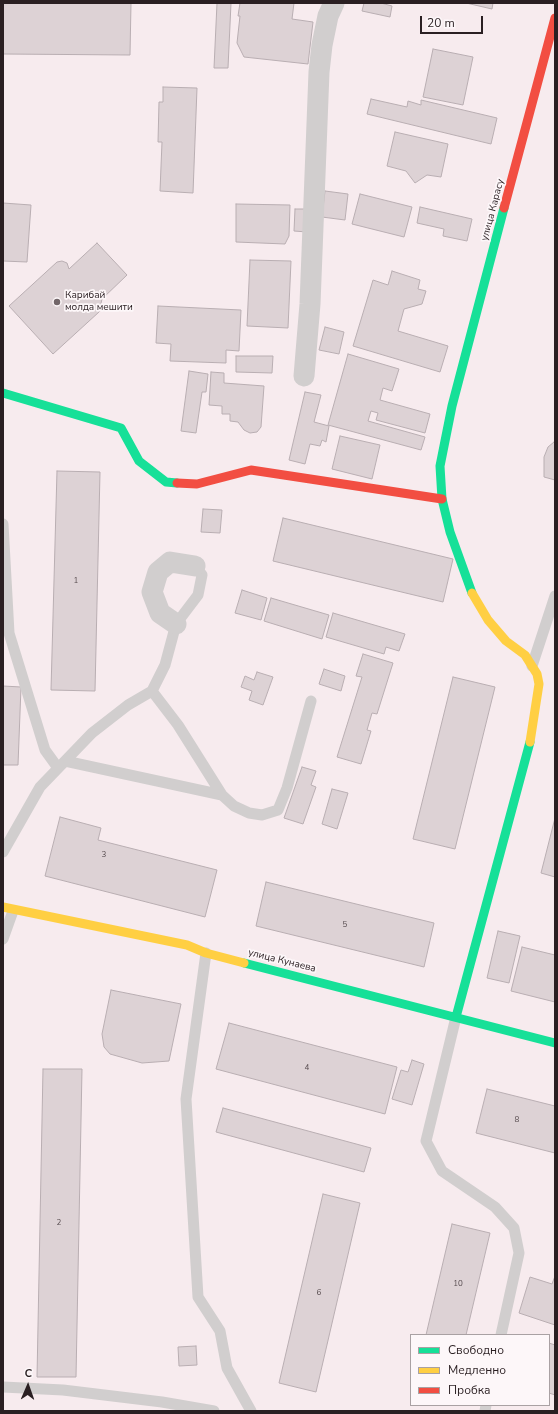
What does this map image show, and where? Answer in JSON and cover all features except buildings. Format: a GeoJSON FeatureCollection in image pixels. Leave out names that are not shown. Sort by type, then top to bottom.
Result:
{"type":"FeatureCollection","features":[{"type":"Feature","properties":{"kind":"street"},"geometry":{"type":"LineString","coordinates":[[304,376],[310,304],[319,72],[322,45],[328,16],[334,3]]}},
{"type":"Feature","properties":{"kind":"street","name":"улица Карасу"},"geometry":{"type":"LineString","coordinates":[[532,666],[525,655],[506,642],[488,620],[471,591],[450,532],[442,499],[440,466],[452,406],[555,18]]}},
{"type":"Feature","properties":{"kind":"street"},"geometry":{"type":"LineString","coordinates":[[3,393],[121,428],[139,461],[166,482],[197,484],[250,470],[442,499]]}},
{"type":"Feature","properties":{"kind":"street"},"geometry":{"type":"LineString","coordinates":[[176,624],[160,613],[152,592],[158,572],[170,562],[195,566]]}},
{"type":"Feature","properties":{"kind":"street"},"geometry":{"type":"LineString","coordinates":[[456,1017],[529,752],[539,684],[532,666]]}},
{"type":"Feature","properties":{"kind":"street","name":"улица Кунаева"},"geometry":{"type":"LineString","coordinates":[[8,909],[187,945],[206,953],[555,1043]]}},
{"type":"Feature","properties":{"kind":"lane"},"geometry":{"type":"LineString","coordinates":[[3,524],[9,633],[45,750],[61,765],[222,795]]}},
{"type":"Feature","properties":{"kind":"lane"},"geometry":{"type":"LineString","coordinates":[[3,852],[40,787],[92,733],[128,705],[152,691],[165,664],[176,624],[198,595],[202,575],[195,566]]}},
{"type":"Feature","properties":{"kind":"lane"},"geometry":{"type":"LineString","coordinates":[[532,666],[555,596]]}},
{"type":"Feature","properties":{"kind":"lane"},"geometry":{"type":"LineString","coordinates":[[544,639],[555,606]]}},
{"type":"Feature","properties":{"kind":"lane"},"geometry":{"type":"LineString","coordinates":[[152,691],[178,724],[222,795],[234,806],[249,814],[262,815],[278,810],[287,788],[311,701]]}},
{"type":"Feature","properties":{"kind":"lane"},"geometry":{"type":"LineString","coordinates":[[3,939],[8,909]]}},
{"type":"Feature","properties":{"kind":"lane"},"geometry":{"type":"LineString","coordinates":[[206,953],[186,1099],[198,1296],[220,1331],[227,1368],[251,1411]]}},
{"type":"Feature","properties":{"kind":"lane"},"geometry":{"type":"LineString","coordinates":[[456,1017],[426,1141],[442,1171],[495,1207],[514,1228],[519,1254],[501,1334]]}},
{"type":"Feature","properties":{"kind":"lane"},"geometry":{"type":"LineString","coordinates":[[3,1387],[63,1390],[178,1408],[214,1411]]}},
{"type":"Feature","properties":{"kind":"traffic: fast"},"geometry":{"type":"LineString","coordinates":[[472,593],[450,532],[442,499],[440,466],[452,406],[504,208]]}},
{"type":"Feature","properties":{"kind":"traffic: fast"},"geometry":{"type":"LineString","coordinates":[[3,393],[121,428],[139,461],[166,482],[177,483]]}},
{"type":"Feature","properties":{"kind":"traffic: fast"},"geometry":{"type":"LineString","coordinates":[[456,1017],[530,742]]}},
{"type":"Feature","properties":{"kind":"traffic: fast"},"geometry":{"type":"LineString","coordinates":[[244,963],[555,1043]]}},
{"type":"Feature","properties":{"kind":"traffic: slow"},"geometry":{"type":"LineString","coordinates":[[472,593],[488,620],[506,641],[525,655],[537,674],[539,684],[530,742]]}},
{"type":"Feature","properties":{"kind":"traffic: slow"},"geometry":{"type":"LineString","coordinates":[[3,907],[187,945],[206,953],[244,963]]}},
{"type":"Feature","properties":{"kind":"traffic: jam"},"geometry":{"type":"LineString","coordinates":[[504,208],[555,18]]}},
{"type":"Feature","properties":{"kind":"traffic: jam"},"geometry":{"type":"LineString","coordinates":[[177,483],[197,484],[251,470],[442,499]]}},
{"type":"Feature","properties":{"kind":"place","name":"Карибай молда мешити"},"geometry":{"type":"Point","coordinates":[57,302]}}]}
